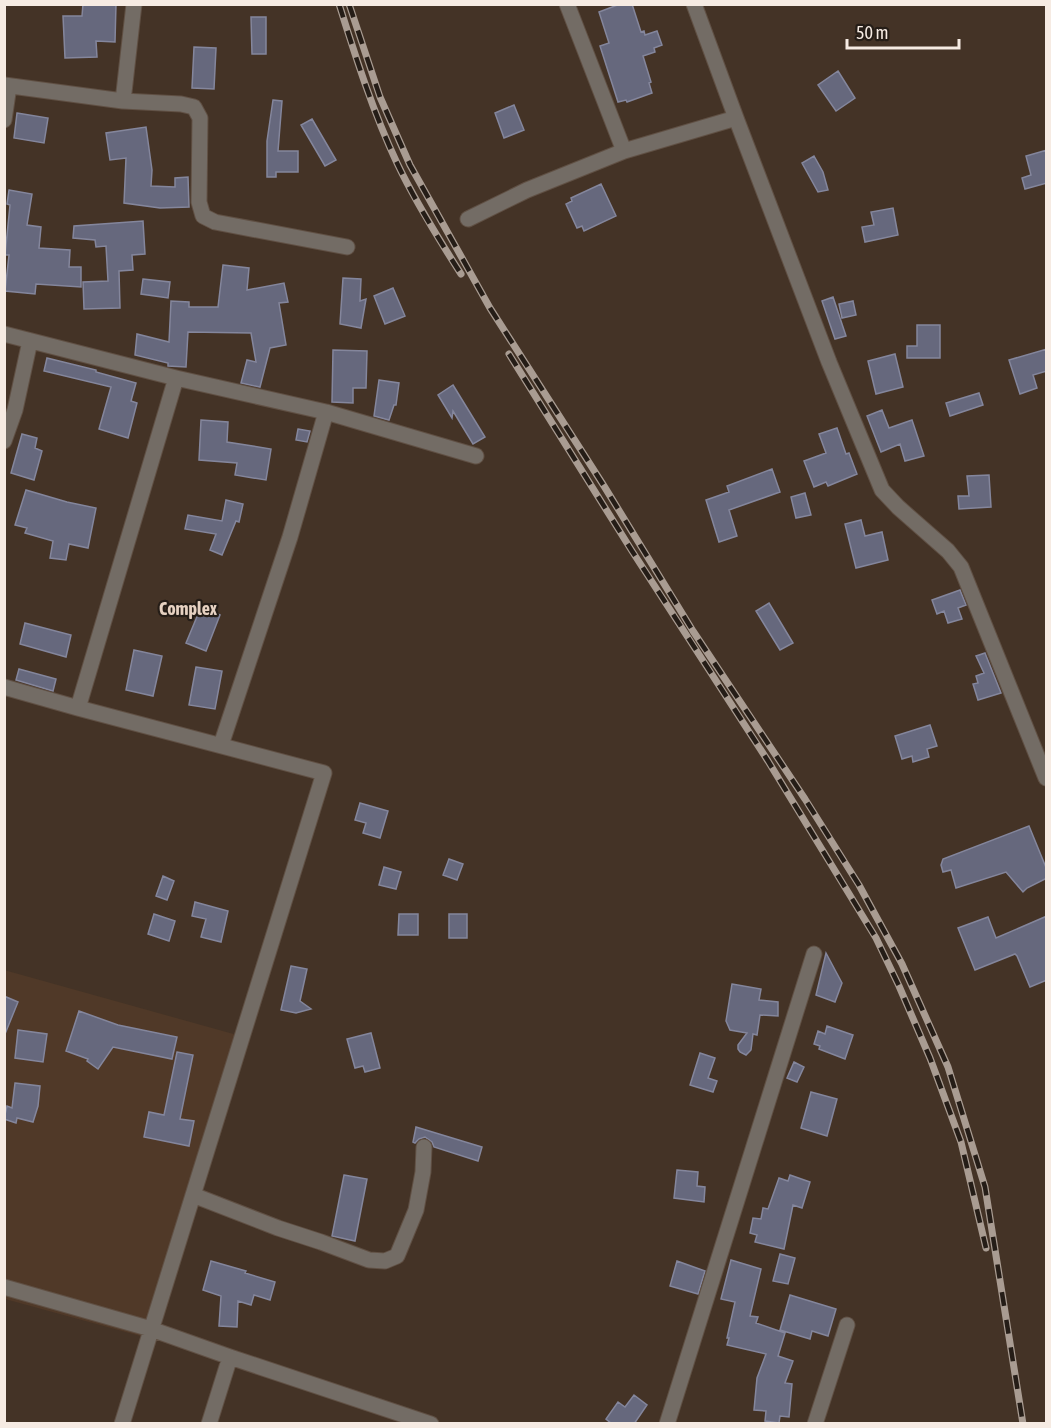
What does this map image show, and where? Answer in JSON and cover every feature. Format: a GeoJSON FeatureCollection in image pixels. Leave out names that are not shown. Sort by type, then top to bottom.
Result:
{"type":"FeatureCollection","features":[{"type":"Feature","properties":{"kind":"street"},"geometry":{"type":"LineString","coordinates":[[123,101],[134,4]]}},
{"type":"Feature","properties":{"kind":"street"},"geometry":{"type":"LineString","coordinates":[[567,4],[624,151]]}},
{"type":"Feature","properties":{"kind":"street"},"geometry":{"type":"LineString","coordinates":[[694,4],[829,362],[882,490],[948,551],[961,567],[1047,778]]}},
{"type":"Feature","properties":{"kind":"street"},"geometry":{"type":"LineString","coordinates":[[4,120],[7,86],[123,101],[181,104],[194,108],[200,118],[199,202],[203,216],[214,222],[347,247]]}},
{"type":"Feature","properties":{"kind":"street"},"geometry":{"type":"LineString","coordinates":[[468,219],[527,190],[624,151],[736,118]]}},
{"type":"Feature","properties":{"kind":"street"},"geometry":{"type":"LineString","coordinates":[[4,334],[176,378],[326,412],[476,456]]}},
{"type":"Feature","properties":{"kind":"street"},"geometry":{"type":"LineString","coordinates":[[4,441],[15,410],[30,341]]}},
{"type":"Feature","properties":{"kind":"street"},"geometry":{"type":"LineString","coordinates":[[78,708],[176,378]]}},
{"type":"Feature","properties":{"kind":"street"},"geometry":{"type":"LineString","coordinates":[[221,745],[290,537],[326,412]]}},
{"type":"Feature","properties":{"kind":"street"},"geometry":{"type":"LineString","coordinates":[[4,687],[324,773],[122,1424]]}},
{"type":"Feature","properties":{"kind":"street"},"geometry":{"type":"LineString","coordinates":[[667,1424],[814,954]]}},
{"type":"Feature","properties":{"kind":"street"},"geometry":{"type":"LineString","coordinates":[[193,1195],[369,1260],[385,1261],[397,1256],[416,1210],[423,1172],[424,1147]]}},
{"type":"Feature","properties":{"kind":"street"},"geometry":{"type":"LineString","coordinates":[[4,1287],[151,1329],[431,1424]]}},
{"type":"Feature","properties":{"kind":"street"},"geometry":{"type":"LineString","coordinates":[[815,1424],[847,1325]]}},
{"type":"Feature","properties":{"kind":"street"},"geometry":{"type":"LineString","coordinates":[[209,1424],[230,1357]]}},
{"type":"Feature","properties":{"kind":"shaded area"},"geometry":{"type":"Polygon","coordinates":[[[4,970],[237,1035],[144,1337],[5,1299],[4,970]]]}},
{"type":"Feature","properties":{"kind":"building"},"geometry":{"type":"Polygon","coordinates":[[[83,4],[116,4],[115,42],[96,41],[97,57],[65,58],[63,16],[82,16],[83,4]]]}},
{"type":"Feature","properties":{"kind":"building"},"geometry":{"type":"Polygon","coordinates":[[[620,4],[632,4],[641,32],[644,31],[645,35],[657,31],[662,45],[654,48],[655,52],[643,56],[652,93],[627,102],[626,100],[618,102],[600,46],[609,43],[599,12],[620,4]]]}},
{"type":"Feature","properties":{"kind":"building"},"geometry":{"type":"Polygon","coordinates":[[[251,17],[266,17],[266,54],[252,54],[251,17]]]}},
{"type":"Feature","properties":{"kind":"building"},"geometry":{"type":"Polygon","coordinates":[[[194,47],[216,48],[214,89],[192,88],[194,47]]]}},
{"type":"Feature","properties":{"kind":"building"},"geometry":{"type":"Polygon","coordinates":[[[838,71],[855,98],[836,111],[818,85],[838,71]]]}},
{"type":"Feature","properties":{"kind":"building"},"geometry":{"type":"Polygon","coordinates":[[[273,100],[282,101],[278,151],[298,151],[298,172],[276,172],[276,177],[267,177],[267,141],[273,100]]]}},
{"type":"Feature","properties":{"kind":"building"},"geometry":{"type":"Polygon","coordinates":[[[514,105],[524,130],[504,138],[495,113],[514,105]]]}},
{"type":"Feature","properties":{"kind":"building"},"geometry":{"type":"Polygon","coordinates":[[[17,113],[48,118],[44,143],[14,138],[17,113]]]}},
{"type":"Feature","properties":{"kind":"building"},"geometry":{"type":"Polygon","coordinates":[[[312,119],[336,160],[325,166],[301,125],[312,119]]]}},
{"type":"Feature","properties":{"kind":"building"},"geometry":{"type":"Polygon","coordinates":[[[146,127],[152,170],[151,186],[175,187],[175,178],[188,177],[189,207],[160,208],[124,203],[126,158],[110,160],[106,133],[146,127]]]}},
{"type":"Feature","properties":{"kind":"building"},"geometry":{"type":"Polygon","coordinates":[[[1047,150],[1047,183],[1025,189],[1022,178],[1031,175],[1026,156],[1047,150]]]}},
{"type":"Feature","properties":{"kind":"building"},"geometry":{"type":"Polygon","coordinates":[[[814,156],[823,172],[828,190],[818,192],[802,163],[814,156]]]}},
{"type":"Feature","properties":{"kind":"building"},"geometry":{"type":"Polygon","coordinates":[[[601,184],[616,216],[584,231],[582,226],[577,228],[566,204],[572,201],[571,198],[601,184]]]}},
{"type":"Feature","properties":{"kind":"building"},"geometry":{"type":"Polygon","coordinates":[[[9,190],[32,194],[27,225],[41,227],[39,248],[70,250],[69,267],[81,267],[81,287],[36,284],[35,294],[5,291],[9,255],[5,255],[10,205],[7,204],[9,190]]]}},
{"type":"Feature","properties":{"kind":"building"},"geometry":{"type":"Polygon","coordinates":[[[893,208],[898,235],[865,242],[862,227],[874,225],[871,212],[893,208]]]}},
{"type":"Feature","properties":{"kind":"building"},"geometry":{"type":"Polygon","coordinates":[[[143,221],[145,254],[132,255],[133,270],[119,271],[120,308],[84,309],[83,282],[108,281],[106,246],[96,247],[95,240],[73,238],[74,226],[143,221]]]}},
{"type":"Feature","properties":{"kind":"building"},"geometry":{"type":"Polygon","coordinates":[[[223,265],[249,268],[247,290],[284,283],[288,302],[279,303],[286,345],[270,348],[260,387],[241,383],[247,360],[256,362],[251,333],[188,332],[186,367],[168,366],[168,363],[135,355],[137,334],[169,342],[171,301],[189,302],[189,307],[218,307],[223,265]]]}},
{"type":"Feature","properties":{"kind":"building"},"geometry":{"type":"Polygon","coordinates":[[[343,278],[361,279],[360,301],[366,299],[361,328],[340,324],[343,278]]]}},
{"type":"Feature","properties":{"kind":"building"},"geometry":{"type":"Polygon","coordinates":[[[143,279],[170,282],[168,298],[141,294],[143,279]]]}},
{"type":"Feature","properties":{"kind":"building"},"geometry":{"type":"Polygon","coordinates":[[[393,288],[405,316],[385,324],[374,296],[393,288]]]}},
{"type":"Feature","properties":{"kind":"building"},"geometry":{"type":"Polygon","coordinates":[[[833,297],[846,336],[835,339],[822,301],[833,297]]]}},
{"type":"Feature","properties":{"kind":"building"},"geometry":{"type":"Polygon","coordinates":[[[853,301],[856,315],[842,318],[839,304],[853,301]]]}},
{"type":"Feature","properties":{"kind":"building"},"geometry":{"type":"Polygon","coordinates":[[[917,325],[940,325],[940,358],[907,358],[907,346],[917,346],[917,325]]]}},
{"type":"Feature","properties":{"kind":"building"},"geometry":{"type":"Polygon","coordinates":[[[1047,349],[1047,371],[1033,375],[1037,388],[1020,394],[1009,360],[1047,349]]]}},
{"type":"Feature","properties":{"kind":"building"},"geometry":{"type":"Polygon","coordinates":[[[333,350],[367,351],[366,388],[353,388],[353,403],[332,402],[333,350]]]}},
{"type":"Feature","properties":{"kind":"building"},"geometry":{"type":"Polygon","coordinates":[[[895,354],[903,387],[876,394],[868,361],[895,354]]]}},
{"type":"Feature","properties":{"kind":"building"},"geometry":{"type":"Polygon","coordinates":[[[47,358],[136,383],[131,401],[137,403],[128,438],[99,429],[111,387],[44,371],[47,358]]]}},
{"type":"Feature","properties":{"kind":"building"},"geometry":{"type":"Polygon","coordinates":[[[379,380],[399,383],[396,405],[394,405],[389,420],[374,416],[379,380]]]}},
{"type":"Feature","properties":{"kind":"building"},"geometry":{"type":"Polygon","coordinates":[[[453,385],[485,437],[473,444],[453,411],[452,418],[438,395],[453,385]]]}},
{"type":"Feature","properties":{"kind":"building"},"geometry":{"type":"Polygon","coordinates":[[[979,393],[983,405],[950,416],[946,403],[979,393]]]}},
{"type":"Feature","properties":{"kind":"building"},"geometry":{"type":"Polygon","coordinates":[[[882,410],[889,428],[912,420],[924,456],[905,461],[900,444],[881,452],[867,416],[882,410]]]}},
{"type":"Feature","properties":{"kind":"building"},"geometry":{"type":"Polygon","coordinates":[[[201,420],[228,422],[227,442],[271,449],[266,480],[235,475],[237,463],[199,460],[201,420]]]}},
{"type":"Feature","properties":{"kind":"building"},"geometry":{"type":"Polygon","coordinates":[[[837,428],[846,454],[849,453],[857,474],[828,486],[826,482],[814,487],[804,461],[826,453],[819,434],[837,428]]]}},
{"type":"Feature","properties":{"kind":"building"},"geometry":{"type":"Polygon","coordinates":[[[298,429],[310,431],[307,442],[296,440],[298,429]]]}},
{"type":"Feature","properties":{"kind":"building"},"geometry":{"type":"Polygon","coordinates":[[[22,434],[37,438],[35,448],[42,451],[34,480],[11,473],[22,434]]]}},
{"type":"Feature","properties":{"kind":"building"},"geometry":{"type":"Polygon","coordinates":[[[772,469],[780,492],[729,510],[737,536],[719,542],[706,500],[729,492],[727,486],[772,469]]]}},
{"type":"Feature","properties":{"kind":"building"},"geometry":{"type":"Polygon","coordinates":[[[989,475],[991,507],[959,509],[958,496],[969,496],[967,476],[989,475]]]}},
{"type":"Feature","properties":{"kind":"building"},"geometry":{"type":"Polygon","coordinates":[[[26,490],[96,508],[88,548],[69,544],[66,560],[50,558],[53,541],[25,533],[27,528],[15,525],[26,490]]]}},
{"type":"Feature","properties":{"kind":"building"},"geometry":{"type":"Polygon","coordinates":[[[805,493],[811,515],[796,518],[791,497],[805,493]]]}},
{"type":"Feature","properties":{"kind":"building"},"geometry":{"type":"Polygon","coordinates":[[[226,500],[243,504],[239,522],[236,521],[222,555],[210,550],[216,534],[185,529],[188,515],[222,521],[226,500]]]}},
{"type":"Feature","properties":{"kind":"building"},"geometry":{"type":"Polygon","coordinates":[[[861,520],[865,536],[882,532],[888,560],[856,568],[845,524],[861,520]]]}},
{"type":"Feature","properties":{"kind":"building"},"geometry":{"type":"Polygon","coordinates":[[[960,590],[966,605],[958,608],[962,619],[948,623],[944,611],[937,614],[932,600],[960,590]]]}},
{"type":"Feature","properties":{"kind":"building"},"geometry":{"type":"Polygon","coordinates":[[[769,603],[793,643],[780,650],[756,611],[769,603]]]}},
{"type":"Feature","properties":{"kind":"building"},"geometry":{"type":"Polygon","coordinates":[[[201,607],[220,615],[206,651],[186,643],[201,607]]]}},
{"type":"Feature","properties":{"kind":"building"},"geometry":{"type":"Polygon","coordinates":[[[25,623],[71,635],[66,657],[20,644],[25,623]]]}},
{"type":"Feature","properties":{"kind":"building"},"geometry":{"type":"Polygon","coordinates":[[[134,650],[162,656],[153,696],[126,690],[134,650]]]}},
{"type":"Feature","properties":{"kind":"building"},"geometry":{"type":"Polygon","coordinates":[[[985,653],[1001,693],[978,700],[973,684],[978,683],[976,676],[984,673],[976,656],[985,653]]]}},
{"type":"Feature","properties":{"kind":"building"},"geometry":{"type":"Polygon","coordinates":[[[196,667],[222,671],[215,709],[189,705],[196,667]]]}},
{"type":"Feature","properties":{"kind":"building"},"geometry":{"type":"Polygon","coordinates":[[[19,669],[56,679],[53,691],[16,680],[19,669]]]}},
{"type":"Feature","properties":{"kind":"building"},"geometry":{"type":"Polygon","coordinates":[[[930,725],[937,746],[927,749],[929,757],[913,762],[912,756],[902,759],[895,736],[930,725]]]}},
{"type":"Feature","properties":{"kind":"building"},"geometry":{"type":"Polygon","coordinates":[[[360,803],[388,811],[380,838],[363,833],[366,823],[355,820],[360,803]]]}},
{"type":"Feature","properties":{"kind":"building"},"geometry":{"type":"Polygon","coordinates":[[[1029,826],[1047,870],[1047,878],[1023,892],[1006,872],[956,888],[951,870],[943,872],[941,865],[943,859],[1029,826]]]}},
{"type":"Feature","properties":{"kind":"building"},"geometry":{"type":"Polygon","coordinates":[[[449,859],[463,864],[457,880],[443,875],[449,859]]]}},
{"type":"Feature","properties":{"kind":"building"},"geometry":{"type":"Polygon","coordinates":[[[384,867],[401,872],[396,889],[379,885],[384,867]]]}},
{"type":"Feature","properties":{"kind":"building"},"geometry":{"type":"Polygon","coordinates":[[[163,876],[174,881],[167,900],[156,896],[163,876]]]}},
{"type":"Feature","properties":{"kind":"building"},"geometry":{"type":"Polygon","coordinates":[[[195,902],[228,911],[221,942],[201,937],[206,919],[192,916],[195,902]]]}},
{"type":"Feature","properties":{"kind":"building"},"geometry":{"type":"Polygon","coordinates":[[[154,914],[175,921],[169,941],[148,934],[154,914]]]}},
{"type":"Feature","properties":{"kind":"building"},"geometry":{"type":"Polygon","coordinates":[[[399,914],[418,914],[418,935],[398,935],[399,914]]]}},
{"type":"Feature","properties":{"kind":"building"},"geometry":{"type":"Polygon","coordinates":[[[449,914],[467,914],[467,938],[449,938],[449,914]]]}},
{"type":"Feature","properties":{"kind":"building"},"geometry":{"type":"Polygon","coordinates":[[[1047,916],[1047,980],[1030,987],[1015,954],[975,970],[958,928],[988,917],[996,938],[1047,916]]]}},
{"type":"Feature","properties":{"kind":"building"},"geometry":{"type":"Polygon","coordinates":[[[826,953],[842,983],[835,1002],[816,995],[826,953]]]}},
{"type":"Feature","properties":{"kind":"building"},"geometry":{"type":"Polygon","coordinates":[[[291,966],[307,969],[300,1001],[311,1009],[296,1013],[281,1010],[291,966]]]}},
{"type":"Feature","properties":{"kind":"building"},"geometry":{"type":"Polygon","coordinates":[[[732,984],[761,989],[759,1000],[778,1002],[778,1016],[760,1015],[757,1035],[753,1034],[751,1050],[746,1055],[740,1052],[738,1045],[747,1033],[730,1030],[726,1021],[732,984]]]}},
{"type":"Feature","properties":{"kind":"building"},"geometry":{"type":"Polygon","coordinates":[[[4,996],[18,1002],[5,1034],[4,1034],[4,996]]]}},
{"type":"Feature","properties":{"kind":"building"},"geometry":{"type":"Polygon","coordinates":[[[79,1011],[118,1025],[177,1037],[172,1059],[113,1047],[98,1069],[87,1061],[88,1059],[66,1051],[79,1011]]]}},
{"type":"Feature","properties":{"kind":"building"},"geometry":{"type":"Polygon","coordinates":[[[827,1026],[853,1035],[845,1059],[819,1049],[820,1046],[814,1044],[818,1031],[825,1034],[827,1026]]]}},
{"type":"Feature","properties":{"kind":"building"},"geometry":{"type":"Polygon","coordinates":[[[18,1030],[47,1034],[43,1062],[15,1058],[18,1030]]]}},
{"type":"Feature","properties":{"kind":"building"},"geometry":{"type":"Polygon","coordinates":[[[371,1033],[380,1068],[365,1072],[363,1066],[355,1068],[347,1039],[371,1033]]]}},
{"type":"Feature","properties":{"kind":"building"},"geometry":{"type":"Polygon","coordinates":[[[177,1052],[193,1055],[180,1119],[194,1121],[189,1146],[144,1137],[149,1112],[164,1115],[177,1052]]]}},
{"type":"Feature","properties":{"kind":"building"},"geometry":{"type":"Polygon","coordinates":[[[700,1053],[715,1058],[708,1078],[717,1081],[713,1092],[690,1085],[700,1053]]]}},
{"type":"Feature","properties":{"kind":"building"},"geometry":{"type":"Polygon","coordinates":[[[794,1062],[804,1067],[797,1082],[787,1078],[794,1062]]]}},
{"type":"Feature","properties":{"kind":"building"},"geometry":{"type":"Polygon","coordinates":[[[15,1083],[40,1086],[38,1106],[33,1122],[17,1118],[16,1123],[4,1119],[7,1106],[12,1108],[15,1083]]]}},
{"type":"Feature","properties":{"kind":"building"},"geometry":{"type":"Polygon","coordinates":[[[811,1092],[837,1099],[827,1136],[801,1128],[811,1092]]]}},
{"type":"Feature","properties":{"kind":"building"},"geometry":{"type":"Polygon","coordinates":[[[416,1127],[482,1147],[478,1161],[434,1147],[432,1142],[425,1137],[413,1142],[416,1127]]]}},
{"type":"Feature","properties":{"kind":"building"},"geometry":{"type":"Polygon","coordinates":[[[677,1170],[698,1172],[697,1186],[705,1187],[704,1202],[674,1198],[677,1170]]]}},
{"type":"Feature","properties":{"kind":"building"},"geometry":{"type":"Polygon","coordinates":[[[344,1175],[367,1179],[355,1241],[332,1236],[344,1175]]]}},
{"type":"Feature","properties":{"kind":"building"},"geometry":{"type":"Polygon","coordinates":[[[790,1175],[810,1182],[802,1208],[793,1205],[784,1249],[755,1242],[757,1235],[750,1233],[753,1218],[761,1219],[763,1208],[768,1209],[779,1178],[788,1181],[790,1175]]]}},
{"type":"Feature","properties":{"kind":"building"},"geometry":{"type":"Polygon","coordinates":[[[780,1254],[795,1258],[788,1284],[773,1281],[780,1254]]]}},
{"type":"Feature","properties":{"kind":"building"},"geometry":{"type":"Polygon","coordinates":[[[731,1260],[761,1269],[750,1316],[758,1317],[756,1323],[785,1333],[778,1356],[793,1361],[785,1383],[792,1384],[789,1417],[780,1416],[779,1423],[765,1421],[766,1411],[754,1410],[757,1378],[766,1354],[727,1345],[735,1302],[721,1299],[731,1260]]]}},
{"type":"Feature","properties":{"kind":"building"},"geometry":{"type":"Polygon","coordinates":[[[211,1261],[275,1282],[270,1300],[254,1295],[251,1305],[238,1301],[237,1327],[219,1326],[221,1296],[203,1290],[211,1261]]]}},
{"type":"Feature","properties":{"kind":"building"},"geometry":{"type":"Polygon","coordinates":[[[677,1261],[705,1271],[698,1294],[670,1286],[677,1261]]]}},
{"type":"Feature","properties":{"kind":"building"},"geometry":{"type":"Polygon","coordinates":[[[790,1295],[836,1309],[828,1336],[812,1331],[810,1339],[780,1330],[790,1295]]]}},
{"type":"Feature","properties":{"kind":"building"},"geometry":{"type":"Polygon","coordinates":[[[634,1395],[647,1405],[634,1424],[612,1424],[606,1419],[618,1402],[625,1407],[634,1395]]]}},
{"type":"Feature","properties":{"kind":"railway"},"geometry":{"type":"LineString","coordinates":[[339,4],[358,65],[388,144],[419,205],[461,274]]}},
{"type":"Feature","properties":{"kind":"railway"},"geometry":{"type":"LineString","coordinates":[[349,4],[380,97],[410,165],[490,308],[604,486],[693,631],[805,799],[859,885],[902,964],[948,1067],[985,1187],[1023,1424]]}},
{"type":"Feature","properties":{"kind":"railway"},"geometry":{"type":"LineString","coordinates":[[509,354],[632,551],[768,761],[876,938],[930,1058],[961,1142],[986,1248]]}},
{"type":"Feature","properties":{"kind":"district","name":"Complex"},"geometry":{"type":"Point","coordinates":[188,608]}}]}
